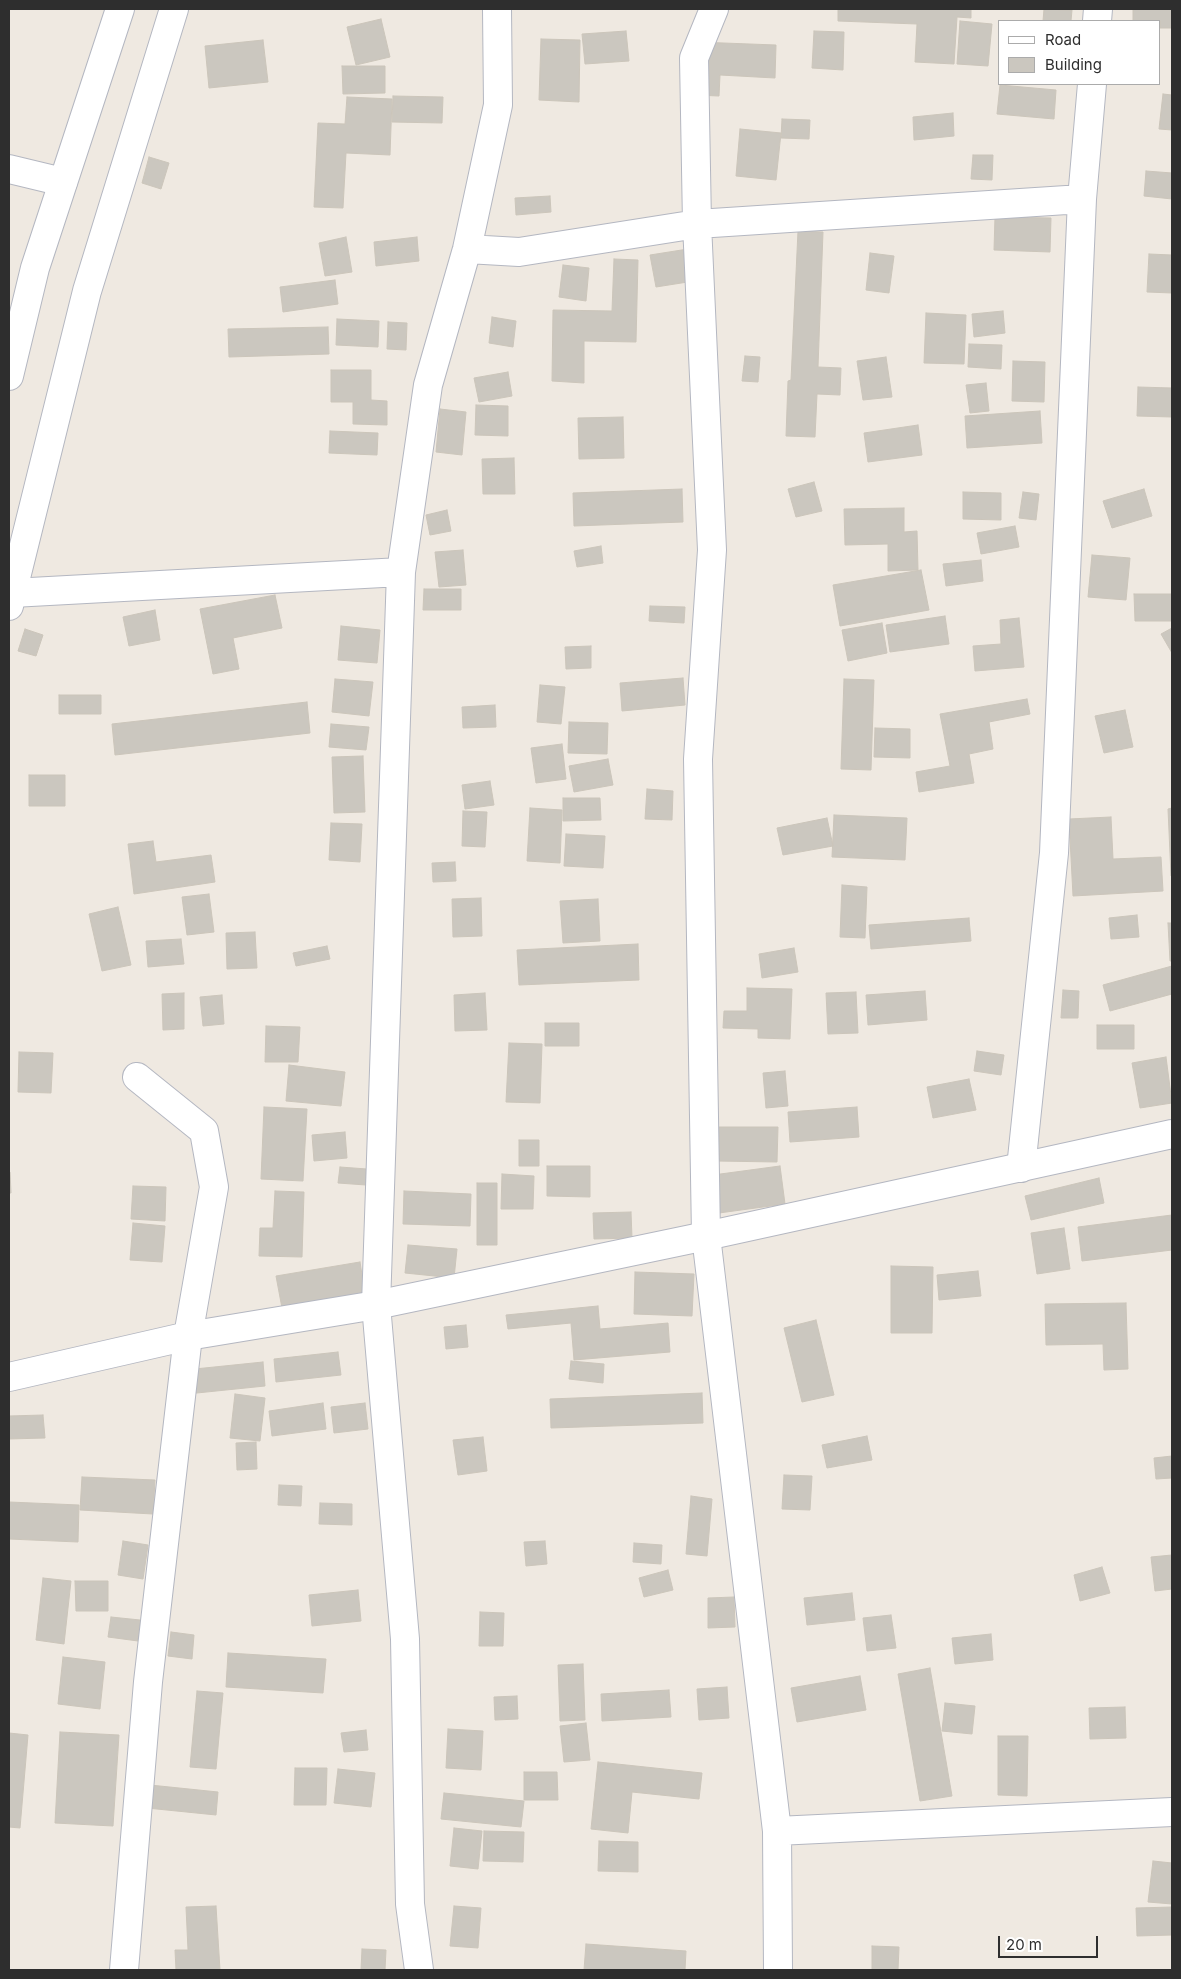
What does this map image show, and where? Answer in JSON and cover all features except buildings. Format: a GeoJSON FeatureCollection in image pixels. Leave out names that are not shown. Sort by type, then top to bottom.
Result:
{"type":"FeatureCollection","features":[{"type":"Feature","properties":{"kind":"street"},"geometry":{"type":"LineString","coordinates":[[9,376],[35,268],[120,9]]}},
{"type":"Feature","properties":{"kind":"street"},"geometry":{"type":"LineString","coordinates":[[174,9],[87,291],[10,599],[401,572]]}},
{"type":"Feature","properties":{"kind":"street"},"geometry":{"type":"LineString","coordinates":[[419,1970],[410,1904],[405,1639],[376,1304],[401,572],[428,386],[467,249],[498,105],[497,9]]}},
{"type":"Feature","properties":{"kind":"street"},"geometry":{"type":"LineString","coordinates":[[714,9],[694,58],[697,224],[712,550],[698,759],[706,1236],[778,1831],[778,1970]]}},
{"type":"Feature","properties":{"kind":"street"},"geometry":{"type":"LineString","coordinates":[[1021,1168],[1054,853],[1082,199],[1092,85]]}},
{"type":"Feature","properties":{"kind":"street"},"geometry":{"type":"LineString","coordinates":[[9,168],[63,182]]}},
{"type":"Feature","properties":{"kind":"street"},"geometry":{"type":"LineString","coordinates":[[467,249],[519,252],[697,224],[1082,199]]}},
{"type":"Feature","properties":{"kind":"street"},"geometry":{"type":"LineString","coordinates":[[124,1970],[148,1682],[188,1336],[214,1187],[204,1131],[137,1077]]}},
{"type":"Feature","properties":{"kind":"street"},"geometry":{"type":"LineString","coordinates":[[9,1377],[188,1336],[376,1304],[706,1236],[1172,1134]]}},
{"type":"Feature","properties":{"kind":"street"},"geometry":{"type":"LineString","coordinates":[[778,1831],[1172,1812]]}}]}
